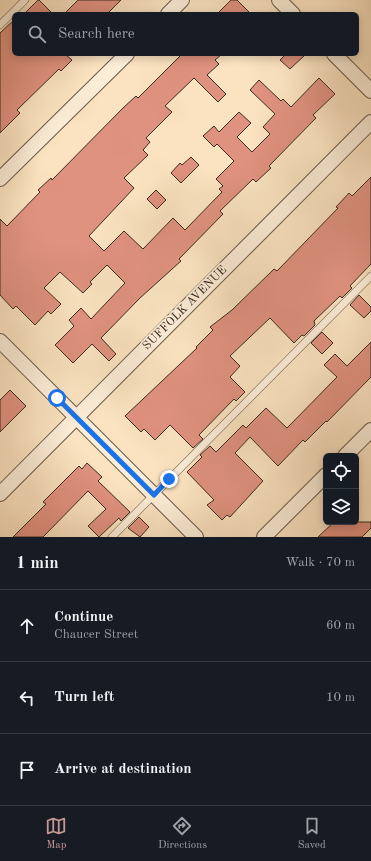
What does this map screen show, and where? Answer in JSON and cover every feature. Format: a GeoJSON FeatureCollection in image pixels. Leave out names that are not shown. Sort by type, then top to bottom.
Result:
{"type":"FeatureCollection","features":[{"type":"Feature","properties":{"kind":"street"},"geometry":{"type":"LineString","coordinates":[[170,12],[182,0]]}},
{"type":"Feature","properties":{"kind":"street"},"geometry":{"type":"LineString","coordinates":[[279,0],[291,12]]}},
{"type":"Feature","properties":{"kind":"street"},"geometry":{"type":"LineString","coordinates":[[0,179],[125,56]]}},
{"type":"Feature","properties":{"kind":"street"},"geometry":{"type":"LineString","coordinates":[[336,56],[371,91]]}},
{"type":"Feature","properties":{"kind":"street","name":"SUFFOLK AVENUE"},"geometry":{"type":"LineString","coordinates":[[0,494],[371,122]]}},
{"type":"Feature","properties":{"kind":"street"},"geometry":{"type":"LineString","coordinates":[[0,341],[196,537]]}},
{"type":"Feature","properties":{"kind":"street"},"geometry":{"type":"LineString","coordinates":[[348,453],[371,430]]}},
{"type":"Feature","properties":{"kind":"street"},"geometry":{"type":"LineString","coordinates":[[264,537],[323,478]]}},
{"type":"Feature","properties":{"kind":"lane"},"geometry":{"type":"LineString","coordinates":[[13,12],[25,0]]}},
{"type":"Feature","properties":{"kind":"lane"},"geometry":{"type":"LineString","coordinates":[[0,25],[12,13]]}},
{"type":"Feature","properties":{"kind":"lane"},"geometry":{"type":"LineString","coordinates":[[112,537],[371,276]]}},
{"type":"Feature","properties":{"kind":"building"},"geometry":{"type":"Polygon","coordinates":[[[39,0],[51,12],[26,12],[39,0]]]}},
{"type":"Feature","properties":{"kind":"building"},"geometry":{"type":"Polygon","coordinates":[[[78,0],[121,0],[109,12],[66,12],[78,0]]]}},
{"type":"Feature","properties":{"kind":"building"},"geometry":{"type":"Polygon","coordinates":[[[231,0],[237,0],[249,12],[219,12],[231,0]]]}},
{"type":"Feature","properties":{"kind":"building"},"geometry":{"type":"Polygon","coordinates":[[[12,22],[12,56],[67,56],[72,60],[61,71],[59,69],[17,110],[20,113],[0,133],[0,33],[12,22]]]}},
{"type":"Feature","properties":{"kind":"building"},"geometry":{"type":"Polygon","coordinates":[[[180,56],[220,56],[215,60],[219,64],[207,75],[226,94],[218,102],[194,78],[165,106],[172,112],[146,138],[150,142],[143,150],[148,155],[124,178],[134,188],[89,236],[104,251],[124,231],[143,249],[173,218],[185,230],[222,192],[219,189],[223,186],[216,179],[234,161],[217,144],[214,147],[203,136],[214,126],[219,132],[239,112],[251,123],[237,137],[252,152],[270,134],[263,127],[275,114],[250,90],[259,80],[281,101],[283,99],[291,107],[319,78],[335,94],[313,115],[316,118],[269,166],[271,168],[256,182],[253,179],[220,211],[223,214],[179,259],[181,261],[140,298],[101,338],[116,354],[109,361],[92,344],[73,363],[55,345],[74,326],[69,320],[81,308],[91,319],[125,283],[107,265],[90,282],[92,284],[83,293],[60,272],[44,288],[61,304],[51,314],[48,311],[35,325],[16,306],[13,309],[0,295],[0,219],[7,226],[40,192],[38,190],[51,178],[52,180],[136,96],[138,98],[180,56]]]}},
{"type":"Feature","properties":{"kind":"building"},"geometry":{"type":"Polygon","coordinates":[[[284,56],[304,56],[290,69],[280,60],[284,56]]]}},
{"type":"Feature","properties":{"kind":"building"},"geometry":{"type":"Polygon","coordinates":[[[191,157],[199,165],[181,183],[171,173],[180,163],[182,165],[191,157]]]}},
{"type":"Feature","properties":{"kind":"building"},"geometry":{"type":"Polygon","coordinates":[[[371,177],[371,264],[350,286],[352,288],[342,298],[340,296],[314,321],[315,325],[294,343],[270,318],[230,356],[240,366],[230,377],[245,392],[236,401],[234,399],[199,435],[203,439],[193,448],[170,425],[155,440],[144,429],[141,432],[125,416],[197,348],[196,347],[213,330],[210,327],[232,310],[274,269],[277,271],[338,208],[336,207],[349,193],[352,196],[371,177]]]}},
{"type":"Feature","properties":{"kind":"building"},"geometry":{"type":"Polygon","coordinates":[[[156,190],[166,200],[157,209],[147,199],[156,190]]]}},
{"type":"Feature","properties":{"kind":"building"},"geometry":{"type":"Polygon","coordinates":[[[359,295],[371,307],[371,311],[364,318],[350,305],[359,295]]]}},
{"type":"Feature","properties":{"kind":"building"},"geometry":{"type":"Polygon","coordinates":[[[322,332],[333,343],[322,354],[311,343],[322,332]]]}},
{"type":"Feature","properties":{"kind":"building"},"geometry":{"type":"Polygon","coordinates":[[[371,342],[371,377],[327,422],[326,421],[305,442],[303,440],[278,466],[250,437],[235,453],[263,481],[230,517],[227,515],[222,520],[207,505],[214,500],[187,472],[202,457],[200,455],[210,446],[216,452],[243,425],[246,428],[266,408],[287,428],[337,377],[324,365],[335,354],[347,366],[371,342]]]}},
{"type":"Feature","properties":{"kind":"building"},"geometry":{"type":"Polygon","coordinates":[[[10,390],[26,406],[0,432],[0,400],[10,390]]]}},
{"type":"Feature","properties":{"kind":"building"},"geometry":{"type":"Polygon","coordinates":[[[87,463],[102,477],[98,481],[130,512],[121,521],[119,518],[99,537],[88,526],[106,509],[88,491],[43,537],[13,537],[46,504],[43,502],[79,466],[82,469],[87,463]]]}},
{"type":"Feature","properties":{"kind":"building"},"geometry":{"type":"Polygon","coordinates":[[[139,517],[149,527],[140,537],[128,528],[139,517]]]}},
{"type":"Feature","properties":{"kind":"building"},"geometry":{"type":"Polygon","coordinates":[[[359,522],[371,522],[371,528],[362,537],[318,537],[331,525],[359,525],[359,522]]]}},
{"type":"Feature","properties":{"kind":"route"},"geometry":{"type":"LineString","coordinates":[[57,398],[154,495],[169,479]]}}]}
